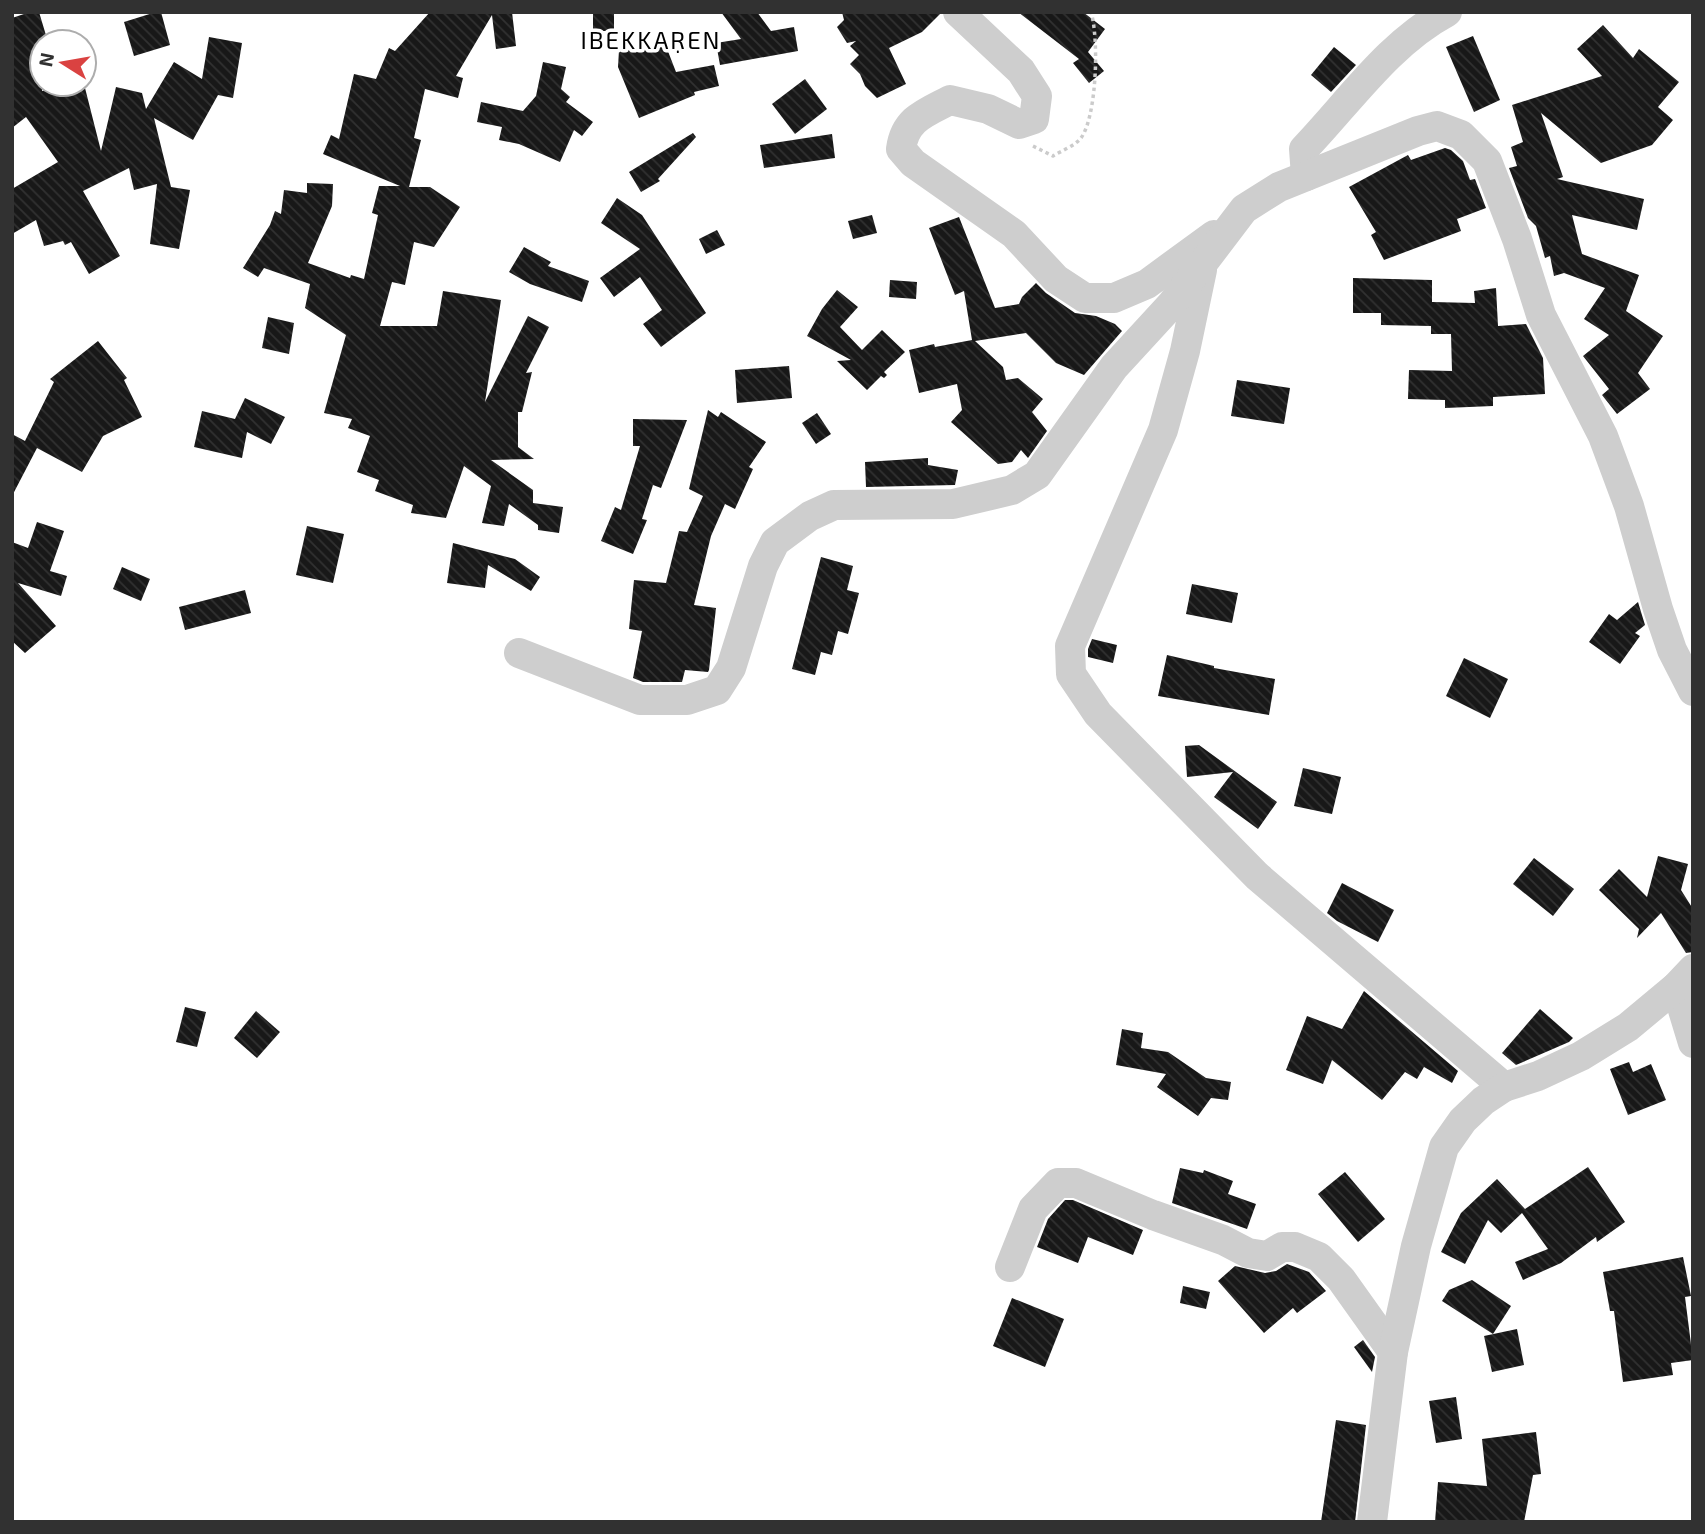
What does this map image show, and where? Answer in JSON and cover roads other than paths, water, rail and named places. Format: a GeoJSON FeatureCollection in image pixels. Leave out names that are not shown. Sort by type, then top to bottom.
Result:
{"type":"FeatureCollection","features":[{"type":"Feature","properties":{"kind":"street"},"geometry":{"type":"LineString","coordinates":[[958,12],[1021,71],[1037,96],[1034,119],[1019,124],[988,109],[950,100],[919,116],[903,133],[901,149],[913,163],[1014,234],[1056,279],[1084,299],[1114,298],[1147,284],[1193,248],[1235,221]]}},
{"type":"Feature","properties":{"kind":"street"},"geometry":{"type":"LineString","coordinates":[[1306,176],[1304,149],[1393,52],[1425,24],[1447,12]]}},
{"type":"Feature","properties":{"kind":"street"},"geometry":{"type":"LineString","coordinates":[[519,653],[640,700],[687,700],[717,690],[731,668],[763,566],[775,542],[810,516],[834,505],[953,504],[1012,490],[1037,475],[1114,367],[1171,305],[1244,209],[1279,187],[1418,131],[1437,126],[1461,135],[1487,161],[1517,239],[1541,315],[1603,436],[1629,506],[1661,619],[1672,650],[1693,691]]}},
{"type":"Feature","properties":{"kind":"street"},"geometry":{"type":"LineString","coordinates":[[1204,261],[1185,351],[1163,430],[1070,646],[1071,674],[1098,713],[1257,876],[1504,1087]]}},
{"type":"Feature","properties":{"kind":"street"},"geometry":{"type":"LineString","coordinates":[[1372,1522],[1393,1352],[1416,1246],[1444,1147],[1463,1120],[1483,1101],[1504,1087],[1581,1056],[1628,1027],[1684,978]]}},
{"type":"Feature","properties":{"kind":"street"},"geometry":{"type":"LineString","coordinates":[[1684,978],[1693,1043]]}},
{"type":"Feature","properties":{"kind":"street"},"geometry":{"type":"LineString","coordinates":[[1010,1267],[1033,1209],[1058,1183],[1076,1182],[1153,1215],[1223,1240],[1248,1253],[1267,1256],[1282,1247],[1295,1247],[1319,1257],[1342,1279],[1393,1352]]}},
{"type":"Feature","properties":{"kind":"district","name":"IBEKKAṚEN"},"geometry":{"type":"Point","coordinates":[651,39]}}]}
